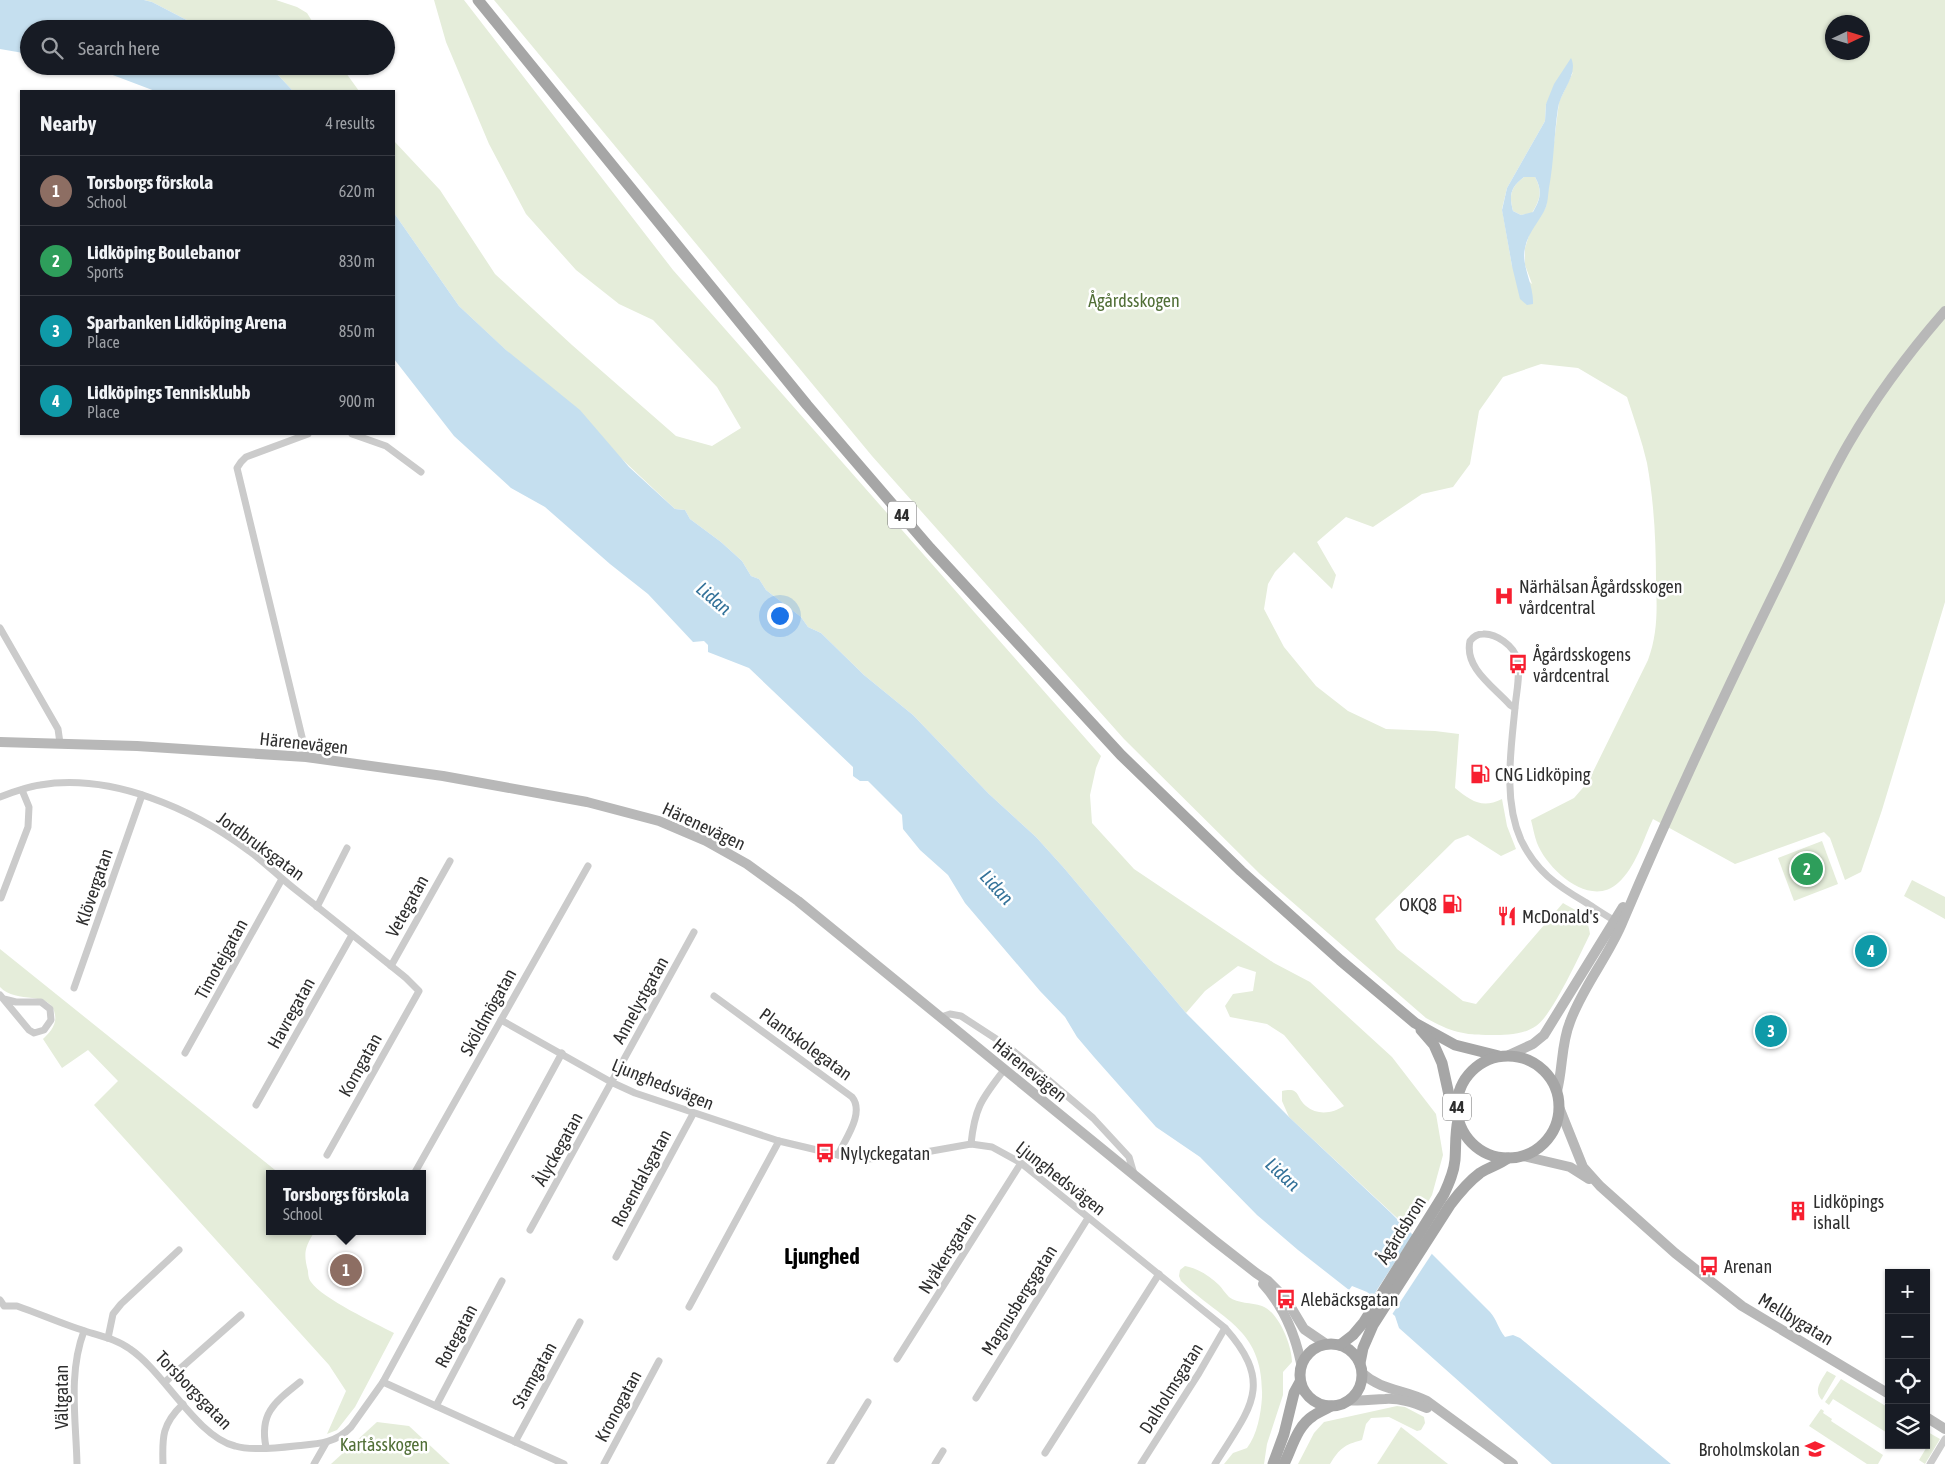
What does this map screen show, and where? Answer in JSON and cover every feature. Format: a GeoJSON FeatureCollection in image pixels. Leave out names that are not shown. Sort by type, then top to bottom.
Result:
{"type":"FeatureCollection","features":[{"type":"Feature","properties":{"kind":"main road","name":"44"},"geometry":{"type":"LineString","coordinates":[[478,0],[807,405],[943,562],[1121,755],[1241,871],[1340,960],[1415,1022],[1455,1045],[1530,1060],[1546,1072],[1557,1090],[1559,1107],[1552,1133],[1540,1147],[1523,1156],[1508,1158],[1497,1157],[1476,1147],[1462,1130],[1442,1063],[1434,1045],[1415,1022]]}},
{"type":"Feature","properties":{"kind":"main road","name":"44"},"geometry":{"type":"LineString","coordinates":[[1458,1114],[1460,1090],[1468,1074],[1482,1062],[1504,1056]]}},
{"type":"Feature","properties":{"kind":"main road","name":"Ågårdsbron"},"geometry":{"type":"LineString","coordinates":[[1340,1345],[1354,1336],[1368,1323],[1434,1219],[1449,1184],[1455,1162],[1455,1131],[1458,1114]]}},
{"type":"Feature","properties":{"kind":"main road","name":"Ågårdsbron"},"geometry":{"type":"LineString","coordinates":[[1434,1219],[1480,1173],[1500,1164],[1508,1158]]}},
{"type":"Feature","properties":{"kind":"main road","name":"Ågårdsbron"},"geometry":{"type":"LineString","coordinates":[[1361,1368],[1368,1323]]}},
{"type":"Feature","properties":{"kind":"main road"},"geometry":{"type":"LineString","coordinates":[[1349,1400],[1337,1406],[1331,1406],[1318,1404],[1311,1400],[1303,1390],[1300,1382],[1301,1363],[1311,1350],[1326,1344],[1340,1345],[1352,1352],[1361,1368]]}},
{"type":"Feature","properties":{"kind":"main road","name":"44"},"geometry":{"type":"LineString","coordinates":[[1349,1400],[1359,1389],[1361,1368]]}},
{"type":"Feature","properties":{"kind":"main road"},"geometry":{"type":"LineString","coordinates":[[1273,1464],[1284,1434],[1294,1393],[1300,1382]]}},
{"type":"Feature","properties":{"kind":"main road"},"geometry":{"type":"LineString","coordinates":[[1284,1464],[1297,1435],[1305,1423],[1312,1416],[1331,1406]]}},
{"type":"Feature","properties":{"kind":"street"},"geometry":{"type":"LineString","coordinates":[[1557,1090],[1561,1074],[1562,1047],[1577,1004],[1649,858],[1717,709],[1849,443],[1919,342],[1945,312]]}},
{"type":"Feature","properties":{"kind":"street"},"geometry":{"type":"LineString","coordinates":[[305,435],[246,457],[240,462],[238,468],[306,757]]}},
{"type":"Feature","properties":{"kind":"street"},"geometry":{"type":"LineString","coordinates":[[355,435],[386,446],[421,472]]}},
{"type":"Feature","properties":{"kind":"street"},"geometry":{"type":"LineString","coordinates":[[0,628],[58,729],[60,743]]}},
{"type":"Feature","properties":{"kind":"street"},"geometry":{"type":"LineString","coordinates":[[1515,708],[1482,677],[1472,661],[1468,650],[1470,641],[1475,636],[1482,634],[1500,639],[1515,652],[1518,664],[1515,708],[1510,778],[1513,812],[1520,838],[1546,876],[1557,886],[1618,923]]}},
{"type":"Feature","properties":{"kind":"street","name":"Härenevägen"},"geometry":{"type":"LineString","coordinates":[[0,742],[137,746],[306,757],[443,776],[611,807],[659,821],[706,841],[761,874],[798,901],[1004,1070],[1268,1281],[1286,1299],[1304,1329],[1310,1335],[1326,1344]]}},
{"type":"Feature","properties":{"kind":"street","name":"Jordbruksgatan"},"geometry":{"type":"LineString","coordinates":[[0,797],[46,784],[74,783],[98,785],[142,795],[170,806],[211,826],[250,851],[419,991]]}},
{"type":"Feature","properties":{"kind":"street"},"geometry":{"type":"LineString","coordinates":[[1,898],[28,828],[29,807],[22,790]]}},
{"type":"Feature","properties":{"kind":"street","name":"Klövergatan"},"geometry":{"type":"LineString","coordinates":[[74,988],[142,795]]}},
{"type":"Feature","properties":{"kind":"street"},"geometry":{"type":"LineString","coordinates":[[317,906],[347,848]]}},
{"type":"Feature","properties":{"kind":"street","name":"Vetegatan"},"geometry":{"type":"LineString","coordinates":[[391,966],[450,860]]}},
{"type":"Feature","properties":{"kind":"street","name":"Sköldmögatan"},"geometry":{"type":"LineString","coordinates":[[416,1170],[588,866]]}},
{"type":"Feature","properties":{"kind":"street","name":"Timotejgatan"},"geometry":{"type":"LineString","coordinates":[[185,1053],[282,879]]}},
{"type":"Feature","properties":{"kind":"street"},"geometry":{"type":"LineString","coordinates":[[1504,1056],[1533,1044],[1544,1035],[1618,923]]}},
{"type":"Feature","properties":{"kind":"street","name":"Annelystgatan"},"geometry":{"type":"LineString","coordinates":[[611,1082],[694,932]]}},
{"type":"Feature","properties":{"kind":"street","name":"Havregatan"},"geometry":{"type":"LineString","coordinates":[[256,1105],[352,935]]}},
{"type":"Feature","properties":{"kind":"street","name":"Korngatan"},"geometry":{"type":"LineString","coordinates":[[327,1155],[419,991]]}},
{"type":"Feature","properties":{"kind":"street","name":"Plantskolegatan"},"geometry":{"type":"LineString","coordinates":[[714,996],[852,1097],[857,1107],[857,1114],[838,1155]]}},
{"type":"Feature","properties":{"kind":"street"},"geometry":{"type":"LineString","coordinates":[[2,997],[16,1002],[41,1002],[50,1008],[51,1020],[44,1030],[34,1033],[29,1030],[2,997]]}},
{"type":"Feature","properties":{"kind":"street"},"geometry":{"type":"LineString","coordinates":[[941,1017],[950,1014],[961,1016],[1008,1046],[1093,1118],[1129,1156],[1134,1175]]}},
{"type":"Feature","properties":{"kind":"street","name":"Ljunghedsvägen"},"geometry":{"type":"LineString","coordinates":[[501,1020],[611,1082],[648,1098],[778,1142],[863,1159],[888,1158],[971,1144],[992,1147],[1021,1164],[1224,1328],[1243,1349],[1253,1373],[1254,1385],[1249,1406],[1215,1464]]}},
{"type":"Feature","properties":{"kind":"street"},"geometry":{"type":"LineString","coordinates":[[562,1053],[383,1382],[564,1464]]}},
{"type":"Feature","properties":{"kind":"street"},"geometry":{"type":"LineString","coordinates":[[971,1144],[978,1107],[1004,1070]]}},
{"type":"Feature","properties":{"kind":"street","name":"Ålyckegatan"},"geometry":{"type":"LineString","coordinates":[[530,1230],[611,1082]]}},
{"type":"Feature","properties":{"kind":"street","name":"Mellbygatan"},"geometry":{"type":"LineString","coordinates":[[1559,1107],[1583,1167],[1600,1186],[1675,1253],[1742,1306],[1885,1392]]}},
{"type":"Feature","properties":{"kind":"street","name":"Rosendalsgatan"},"geometry":{"type":"LineString","coordinates":[[616,1257],[693,1114]]}},
{"type":"Feature","properties":{"kind":"street"},"geometry":{"type":"LineString","coordinates":[[689,1308],[778,1142]]}},
{"type":"Feature","properties":{"kind":"street","name":"Mellbygatan"},"geometry":{"type":"LineString","coordinates":[[1523,1156],[1570,1167],[1600,1186]]}},
{"type":"Feature","properties":{"kind":"street","name":"Nyåkersgatan"},"geometry":{"type":"LineString","coordinates":[[897,1359],[1021,1164]]}},
{"type":"Feature","properties":{"kind":"street","name":"Magnusbergsgatan"},"geometry":{"type":"LineString","coordinates":[[976,1398],[1088,1218]]}},
{"type":"Feature","properties":{"kind":"street"},"geometry":{"type":"LineString","coordinates":[[108,1338],[114,1314],[120,1304],[179,1250]]}},
{"type":"Feature","properties":{"kind":"street","name":"Härenevägen"},"geometry":{"type":"LineString","coordinates":[[1256,1273],[1279,1304],[1296,1338],[1301,1363]]}},
{"type":"Feature","properties":{"kind":"street"},"geometry":{"type":"LineString","coordinates":[[1045,1454],[1158,1274]]}},
{"type":"Feature","properties":{"kind":"street","name":"Rotegatan"},"geometry":{"type":"LineString","coordinates":[[436,1406],[502,1281]]}},
{"type":"Feature","properties":{"kind":"street","name":"Torsborgsgatan"},"geometry":{"type":"LineString","coordinates":[[1,1304],[17,1306],[124,1345],[139,1355],[203,1425],[222,1442],[242,1448],[326,1444],[345,1433],[383,1382]]}},
{"type":"Feature","properties":{"kind":"street"},"geometry":{"type":"LineString","coordinates":[[165,1382],[241,1315]]}},
{"type":"Feature","properties":{"kind":"street","name":"Stamgatan"},"geometry":{"type":"LineString","coordinates":[[515,1442],[580,1322]]}},
{"type":"Feature","properties":{"kind":"street","name":"Dalholmsgatan"},"geometry":{"type":"LineString","coordinates":[[1141,1464],[1199,1373],[1224,1328]]}},
{"type":"Feature","properties":{"kind":"street","name":"Vältgatan"},"geometry":{"type":"LineString","coordinates":[[77,1464],[75,1372],[77,1351],[84,1331]]}},
{"type":"Feature","properties":{"kind":"street","name":"Kronogatan"},"geometry":{"type":"LineString","coordinates":[[604,1464],[659,1361]]}},
{"type":"Feature","properties":{"kind":"street"},"geometry":{"type":"LineString","coordinates":[[1361,1368],[1376,1384],[1411,1394],[1426,1401],[1514,1464]]}},
{"type":"Feature","properties":{"kind":"street"},"geometry":{"type":"LineString","coordinates":[[266,1448],[264,1429],[266,1417],[273,1406],[300,1382]]}},
{"type":"Feature","properties":{"kind":"street"},"geometry":{"type":"LineString","coordinates":[[1349,1400],[1358,1402],[1388,1398],[1401,1400],[1415,1403],[1447,1416]]}},
{"type":"Feature","properties":{"kind":"street"},"geometry":{"type":"LineString","coordinates":[[830,1464],[868,1402]]}},
{"type":"Feature","properties":{"kind":"street"},"geometry":{"type":"LineString","coordinates":[[163,1464],[162,1442],[164,1431],[173,1415],[183,1404]]}},
{"type":"Feature","properties":{"kind":"street"},"geometry":{"type":"LineString","coordinates":[[1930,1420],[1945,1429]]}},
{"type":"Feature","properties":{"kind":"street"},"geometry":{"type":"LineString","coordinates":[[1930,1464],[1945,1439]]}},
{"type":"Feature","properties":{"kind":"street"},"geometry":{"type":"LineString","coordinates":[[314,1464],[326,1444]]}},
{"type":"Feature","properties":{"kind":"street"},"geometry":{"type":"LineString","coordinates":[[935,1464],[943,1451]]}},
{"type":"Feature","properties":{"kind":"green space"},"geometry":{"type":"Polygon","coordinates":[[[144,0],[276,0],[297,7],[307,13],[311,20],[187,20],[152,2],[144,0]]]}},
{"type":"Feature","properties":{"kind":"green space"},"geometry":{"type":"Polygon","coordinates":[[[434,0],[464,0],[673,270],[1101,756],[1096,768],[1090,795],[1092,823],[1134,869],[1274,963],[1310,982],[1392,1057],[1436,1114],[1443,1155],[1432,1195],[1411,1231],[1289,1117],[1282,1101],[1282,1091],[1292,1090],[1306,1106],[1315,1111],[1330,1112],[1344,1106],[1284,1035],[1267,1024],[1230,1017],[1225,1006],[1233,994],[1253,991],[1256,972],[1238,966],[1205,991],[1186,1013],[1036,837],[989,794],[913,715],[864,675],[821,633],[808,627],[801,617],[766,590],[759,579],[751,576],[742,561],[721,542],[690,519],[685,510],[675,509],[459,306],[395,214],[395,142],[440,190],[495,274],[572,345],[676,436],[712,446],[741,428],[717,387],[653,320],[619,304],[576,270],[526,214],[489,144],[446,42],[434,0]]]}},
{"type":"Feature","properties":{"kind":"green space","name":"Ågårdsskogen"},"geometry":{"type":"Polygon","coordinates":[[[494,0],[1945,0],[1945,602],[1882,810],[1861,872],[1845,880],[1830,838],[1824,832],[1735,864],[1653,819],[1630,869],[1618,883],[1607,890],[1583,889],[1560,874],[1542,853],[1536,840],[1531,820],[1574,798],[1588,782],[1648,660],[1654,640],[1656,621],[1656,551],[1653,507],[1647,463],[1640,438],[1627,397],[1578,368],[1541,364],[1503,377],[1479,411],[1470,464],[1453,487],[1422,494],[1373,527],[1346,517],[1317,542],[1336,575],[1332,589],[1294,552],[1275,572],[1268,584],[1264,609],[1284,647],[1316,686],[1348,711],[1386,729],[1459,734],[1455,788],[1466,797],[1477,802],[1488,803],[1502,799],[1507,826],[1516,849],[1501,856],[1468,835],[1455,840],[1375,919],[1397,949],[1463,1001],[1476,1004],[1563,903],[1578,912],[1585,919],[1590,934],[1550,1010],[1536,1026],[1520,1033],[1508,1035],[1473,1034],[1450,1030],[1426,1018],[1260,874],[1124,739],[872,456],[494,0]],[[1573,72],[1546,104],[1545,121],[1507,188],[1502,209],[1512,266],[1532,284],[1525,265],[1525,248],[1530,232],[1546,207],[1559,102],[1573,72]]]}},
{"type":"Feature","properties":{"kind":"green space"},"geometry":{"type":"Polygon","coordinates":[[[278,75],[347,75],[358,90],[292,90],[278,75]]]}},
{"type":"Feature","properties":{"kind":"green space"},"geometry":{"type":"Polygon","coordinates":[[[1524,177],[1535,177],[1540,195],[1532,213],[1521,215],[1513,211],[1511,196],[1513,188],[1524,177]]]}},
{"type":"Feature","properties":{"kind":"green space"},"geometry":{"type":"Polygon","coordinates":[[[1822,841],[1838,884],[1794,901],[1778,858],[1822,841]]]}},
{"type":"Feature","properties":{"kind":"green space"},"geometry":{"type":"Polygon","coordinates":[[[1912,880],[1945,897],[1945,919],[1904,896],[1912,880]]]}},
{"type":"Feature","properties":{"kind":"green space"},"geometry":{"type":"Polygon","coordinates":[[[0,949],[275,1170],[266,1170],[266,1235],[313,1235],[305,1255],[310,1281],[326,1296],[394,1333],[355,1407],[337,1430],[327,1434],[346,1391],[329,1365],[94,1105],[118,1081],[88,1050],[62,1068],[43,1039],[55,1022],[52,1007],[40,999],[15,995],[0,987],[0,949]]]}},
{"type":"Feature","properties":{"kind":"green space"},"geometry":{"type":"Polygon","coordinates":[[[1185,1266],[1207,1276],[1219,1285],[1229,1297],[1240,1302],[1268,1309],[1279,1322],[1287,1339],[1292,1362],[1283,1372],[1283,1395],[1267,1444],[1264,1464],[1224,1464],[1233,1453],[1247,1448],[1253,1437],[1258,1424],[1262,1397],[1261,1374],[1256,1355],[1238,1328],[1181,1281],[1179,1276],[1180,1270],[1185,1266]]]}},
{"type":"Feature","properties":{"kind":"green space"},"geometry":{"type":"Polygon","coordinates":[[[1827,1371],[1836,1376],[1822,1400],[1818,1389],[1827,1371]]]}},
{"type":"Feature","properties":{"kind":"green space"},"geometry":{"type":"Polygon","coordinates":[[[1841,1379],[1885,1406],[1885,1432],[1833,1399],[1829,1405],[1825,1402],[1841,1379]]]}},
{"type":"Feature","properties":{"kind":"green space"},"geometry":{"type":"Polygon","coordinates":[[[1397,1406],[1405,1407],[1424,1417],[1425,1423],[1421,1430],[1417,1431],[1389,1417],[1371,1418],[1366,1424],[1362,1440],[1343,1448],[1330,1464],[1298,1464],[1314,1433],[1324,1422],[1397,1406]]]}},
{"type":"Feature","properties":{"kind":"green space"},"geometry":{"type":"Polygon","coordinates":[[[1821,1409],[1824,1411],[1823,1413],[1832,1419],[1831,1421],[1883,1455],[1878,1464],[1867,1464],[1809,1426],[1821,1409]]]}},
{"type":"Feature","properties":{"kind":"green space","name":"Kartåsskogen"},"geometry":{"type":"Polygon","coordinates":[[[377,1422],[409,1426],[450,1464],[331,1464],[377,1422]]]}},
{"type":"Feature","properties":{"kind":"green space"},"geometry":{"type":"Polygon","coordinates":[[[1401,1427],[1448,1464],[1377,1464],[1401,1427]]]}},
{"type":"Feature","properties":{"kind":"green space"},"geometry":{"type":"Polygon","coordinates":[[[1930,1433],[1940,1439],[1925,1464],[1919,1460],[1926,1449],[1930,1449],[1930,1433]]]}},
{"type":"Feature","properties":{"kind":"water"},"geometry":{"type":"Polygon","coordinates":[[[0,0],[144,0],[152,2],[187,20],[20,20],[20,52],[0,49],[0,0]]]}},
{"type":"Feature","properties":{"kind":"water"},"geometry":{"type":"Polygon","coordinates":[[[1571,58],[1573,70],[1558,108],[1547,205],[1525,248],[1525,262],[1533,297],[1533,304],[1527,305],[1520,299],[1502,210],[1507,188],[1545,121],[1546,104],[1554,84],[1571,58]],[[1524,177],[1513,188],[1511,200],[1513,211],[1521,215],[1533,212],[1540,195],[1535,177],[1524,177]]]}},
{"type":"Feature","properties":{"kind":"water"},"geometry":{"type":"Polygon","coordinates":[[[113,75],[278,75],[292,90],[152,90],[113,75]]]}},
{"type":"Feature","properties":{"kind":"water","name":"Lidan"},"geometry":{"type":"Polygon","coordinates":[[[395,214],[459,306],[506,350],[580,410],[629,467],[675,509],[685,510],[690,519],[721,542],[742,561],[751,576],[759,579],[766,590],[801,617],[808,627],[821,633],[864,675],[913,715],[989,794],[1036,837],[1186,1013],[1289,1117],[1390,1212],[1490,1312],[1505,1337],[1513,1335],[1520,1338],[1671,1464],[1552,1464],[1399,1328],[1395,1316],[1367,1292],[1352,1286],[1349,1290],[1298,1250],[1257,1215],[1200,1157],[1156,1127],[1077,1037],[1065,1017],[1040,991],[965,903],[948,875],[920,850],[903,829],[902,815],[868,781],[860,781],[853,776],[853,767],[749,668],[708,652],[708,645],[704,641],[693,642],[648,594],[610,564],[545,507],[511,488],[454,436],[395,360],[395,214]]]}},
{"type":"Feature","properties":{"kind":"pier"},"geometry":{"type":"Polygon","coordinates":[[[1414,1233],[1433,1252],[1391,1316],[1371,1299],[1414,1233]]]}},
{"type":"Feature","properties":{"kind":"place","name":"Närhälsan Ågårdsskogen vårdcentral"},"geometry":{"type":"Point","coordinates":[1504,596]}},
{"type":"Feature","properties":{"kind":"place","name":"Ågårdsskogens vårdcentral"},"geometry":{"type":"Point","coordinates":[1518,664]}},
{"type":"Feature","properties":{"kind":"place","name":"CNG Lidköping"},"geometry":{"type":"Point","coordinates":[1480,774]}},
{"type":"Feature","properties":{"kind":"place","name":"Lidköping Boulebanor"},"geometry":{"type":"Point","coordinates":[1807,869]}},
{"type":"Feature","properties":{"kind":"place","name":"OKQ8"},"geometry":{"type":"Point","coordinates":[1452,904]}},
{"type":"Feature","properties":{"kind":"place","name":"McDonald's"},"geometry":{"type":"Point","coordinates":[1507,916]}},
{"type":"Feature","properties":{"kind":"place","name":"Lidköpings Tennisklubb"},"geometry":{"type":"Point","coordinates":[1871,951]}},
{"type":"Feature","properties":{"kind":"place","name":"Sparbanken Lidköping Arena"},"geometry":{"type":"Point","coordinates":[1771,1031]}},
{"type":"Feature","properties":{"kind":"place","name":"Nylyckegatan"},"geometry":{"type":"Point","coordinates":[825,1153]}},
{"type":"Feature","properties":{"kind":"place","name":"Lidköpings ishall"},"geometry":{"type":"Point","coordinates":[1798,1211]}},
{"type":"Feature","properties":{"kind":"place","name":"Arenan"},"geometry":{"type":"Point","coordinates":[1709,1266]}},
{"type":"Feature","properties":{"kind":"place","name":"Torsborgs förskola"},"geometry":{"type":"Point","coordinates":[346,1270]}},
{"type":"Feature","properties":{"kind":"place","name":"Alebäcksgatan"},"geometry":{"type":"Point","coordinates":[1286,1299]}},
{"type":"Feature","properties":{"kind":"place","name":"Broholmskolan"},"geometry":{"type":"Point","coordinates":[1815,1449]}},
{"type":"Feature","properties":{"kind":"district","name":"Ljunghed"},"geometry":{"type":"Point","coordinates":[822,1256]}}]}
